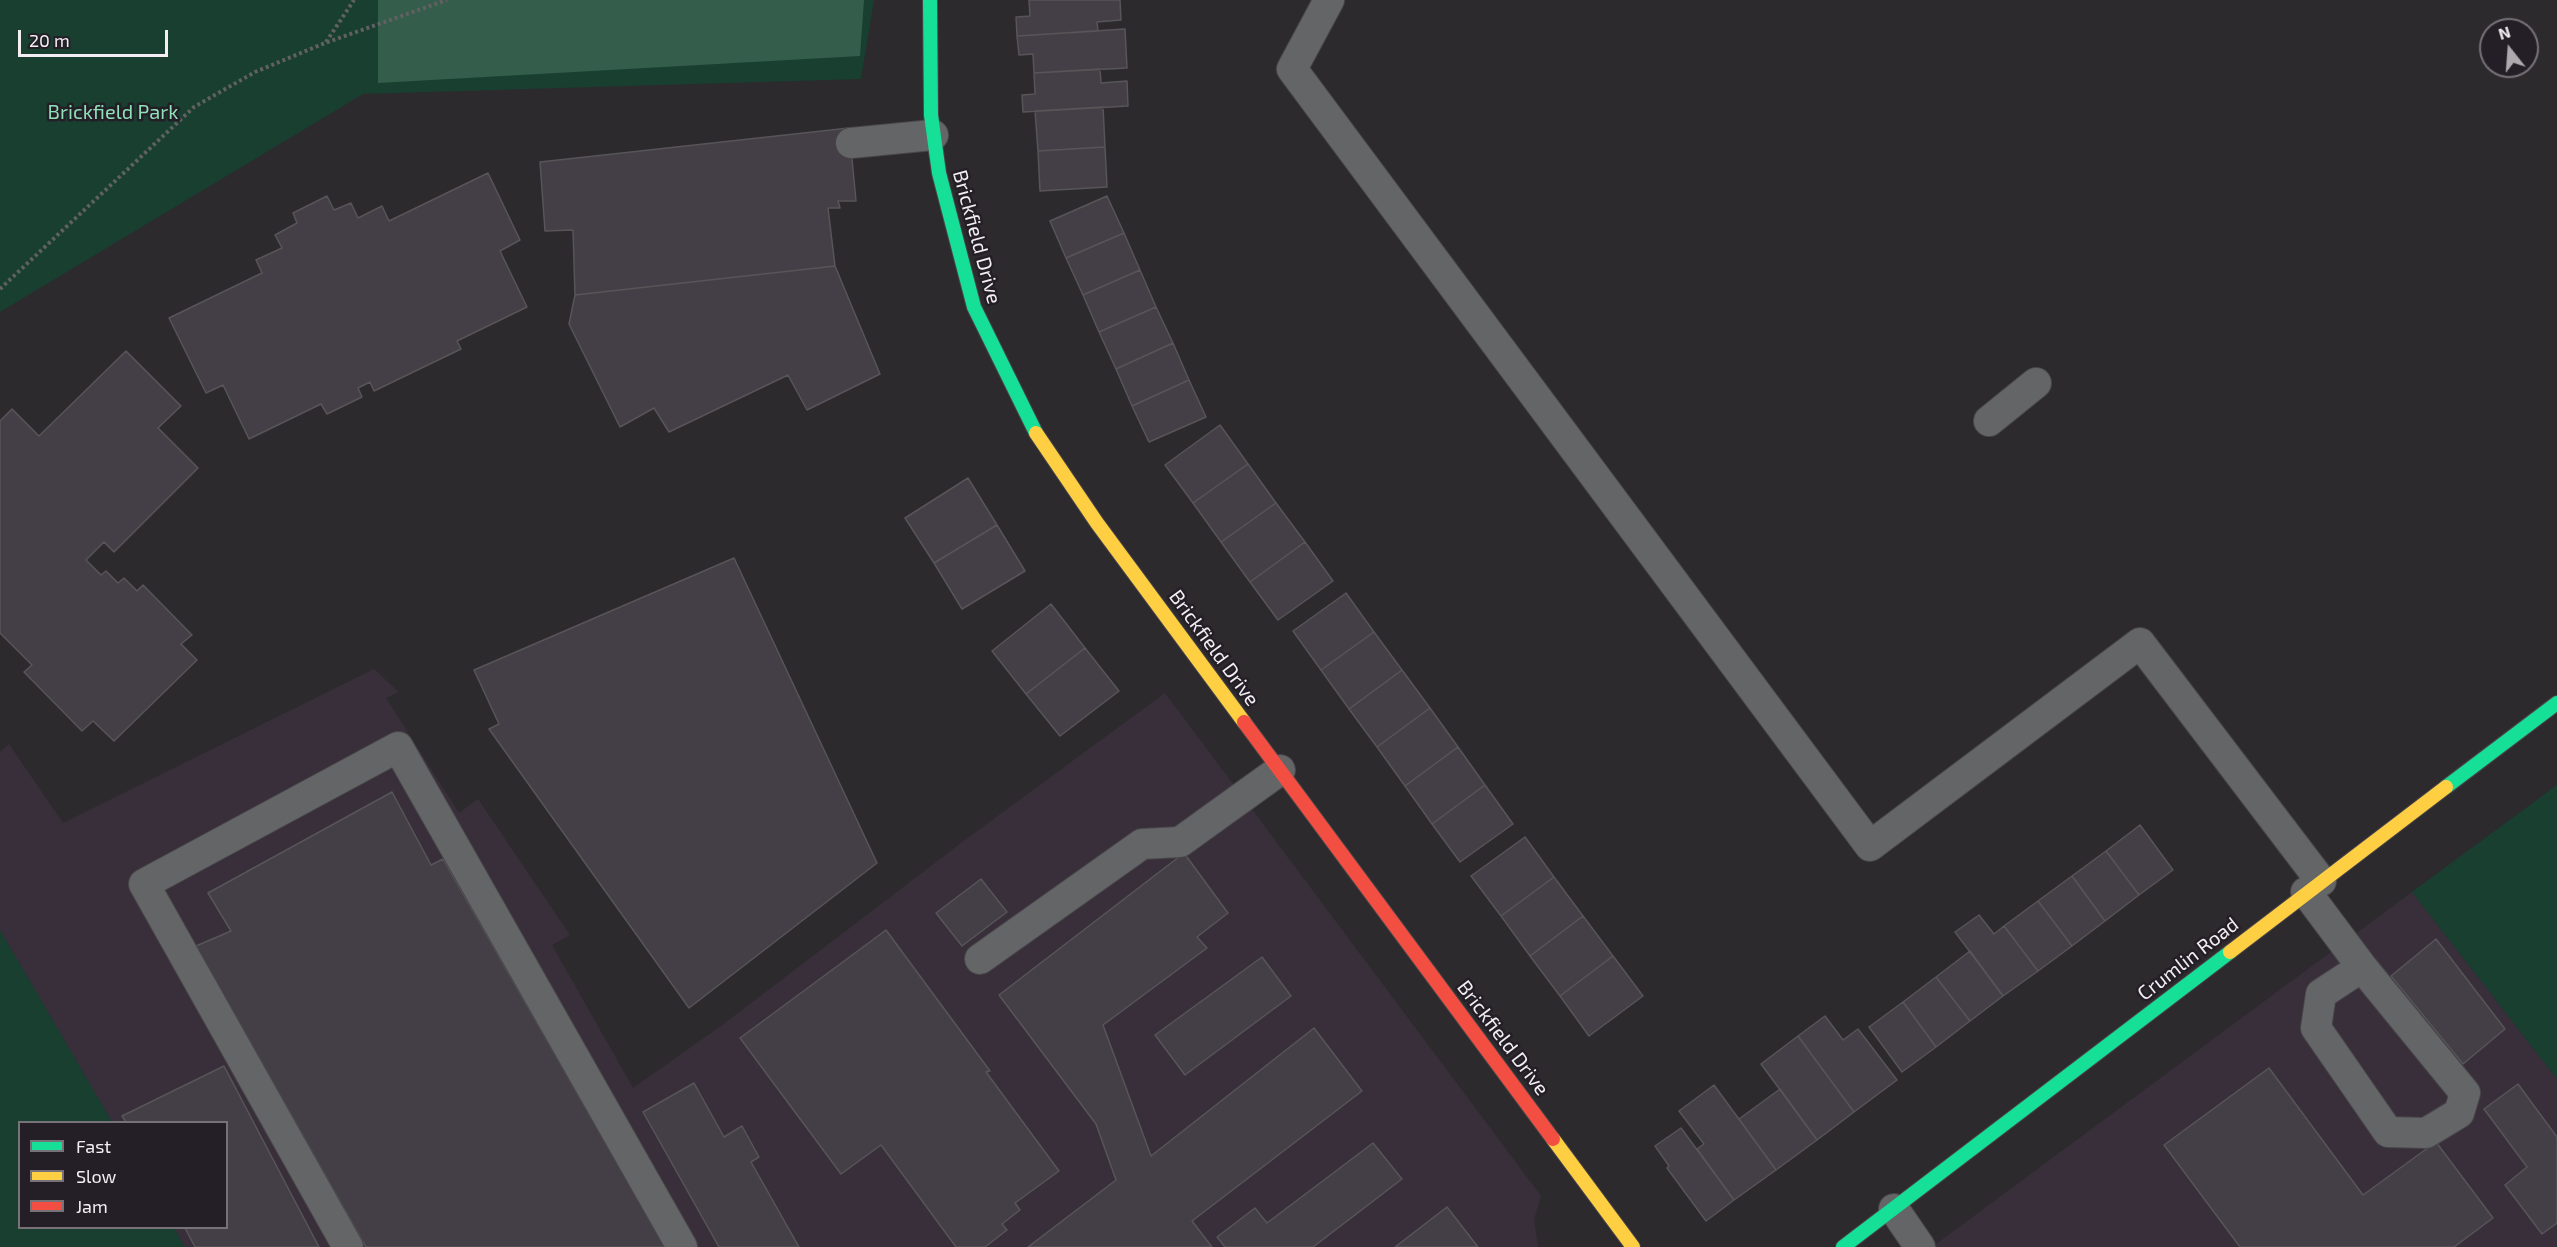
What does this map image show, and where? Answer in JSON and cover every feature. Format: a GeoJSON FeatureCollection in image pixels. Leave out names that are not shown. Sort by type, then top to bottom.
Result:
{"type":"FeatureCollection","features":[{"type":"Feature","properties":{"kind":"street","name":"Brickfield Drive"},"geometry":{"type":"LineString","coordinates":[[930,0],[931,116],[939,173],[974,307],[1030,424],[1097,523],[1633,1247]]}},
{"type":"Feature","properties":{"kind":"street","name":"Crumlin Road"},"geometry":{"type":"LineString","coordinates":[[1843,1247],[2557,703]]}},
{"type":"Feature","properties":{"kind":"lane"},"geometry":{"type":"LineString","coordinates":[[1329,0],[1292,69],[1870,846],[2140,643],[2314,887],[2362,967],[2465,1093],[2459,1113],[2426,1133],[2388,1132],[2316,1028],[2321,994],[2362,967]]}},
{"type":"Feature","properties":{"kind":"lane"},"geometry":{"type":"LineString","coordinates":[[851,143],[933,135]]}},
{"type":"Feature","properties":{"kind":"lane"},"geometry":{"type":"LineString","coordinates":[[1989,421],[2036,383]]}},
{"type":"Feature","properties":{"kind":"lane"},"geometry":{"type":"LineString","coordinates":[[348,1247],[144,884],[398,747],[682,1247]]}},
{"type":"Feature","properties":{"kind":"lane"},"geometry":{"type":"LineString","coordinates":[[980,959],[1142,844],[1180,842],[1280,770]]}},
{"type":"Feature","properties":{"kind":"lane"},"geometry":{"type":"LineString","coordinates":[[1894,1209],[1920,1247]]}},
{"type":"Feature","properties":{"kind":"path"},"geometry":{"type":"LineString","coordinates":[[325,43],[354,0]]}},
{"type":"Feature","properties":{"kind":"path"},"geometry":{"type":"LineString","coordinates":[[0,290],[194,107],[255,72],[325,43],[447,0]]}},
{"type":"Feature","properties":{"kind":"shaded area"},"geometry":{"type":"Polygon","coordinates":[[[374,669],[399,692],[386,698],[459,813],[478,799],[570,935],[552,945],[633,1088],[721,1026],[965,840],[1165,693],[1541,1196],[1534,1219],[1538,1247],[185,1247],[175,1229],[228,1229],[228,1121],[111,1121],[0,930],[0,752],[9,744],[63,823],[374,669]]]}},
{"type":"Feature","properties":{"kind":"shaded area"},"geometry":{"type":"Polygon","coordinates":[[[2412,892],[2557,1079],[2557,1247],[1932,1247],[2412,892]]]}},
{"type":"Feature","properties":{"kind":"green space","name":"Brickfield Park"},"geometry":{"type":"Polygon","coordinates":[[[0,0],[874,0],[861,79],[363,94],[0,312],[0,0]]]}},
{"type":"Feature","properties":{"kind":"green space"},"geometry":{"type":"Polygon","coordinates":[[[378,0],[864,0],[860,56],[378,83],[378,0]]]}},
{"type":"Feature","properties":{"kind":"green space"},"geometry":{"type":"Polygon","coordinates":[[[2557,785],[2557,1079],[2412,892],[2557,785]]]}},
{"type":"Feature","properties":{"kind":"green space"},"geometry":{"type":"Polygon","coordinates":[[[0,930],[111,1121],[18,1121],[18,1229],[175,1229],[185,1247],[0,1247],[0,930]]]}},
{"type":"Feature","properties":{"kind":"building"},"geometry":{"type":"Polygon","coordinates":[[[1029,0],[1120,0],[1121,20],[1097,22],[1098,31],[1017,36],[1016,17],[1030,16],[1029,0]]]}},
{"type":"Feature","properties":{"kind":"building"},"geometry":{"type":"Polygon","coordinates":[[[1125,29],[1127,68],[1034,73],[1033,54],[1019,55],[1017,36],[1125,29]]]}},
{"type":"Feature","properties":{"kind":"building"},"geometry":{"type":"Polygon","coordinates":[[[1100,69],[1101,83],[1127,81],[1128,106],[1023,112],[1022,95],[1035,94],[1034,73],[1100,69]]]}},
{"type":"Feature","properties":{"kind":"building"},"geometry":{"type":"Polygon","coordinates":[[[1103,107],[1105,147],[1038,151],[1035,111],[1103,107]]]}},
{"type":"Feature","properties":{"kind":"building"},"geometry":{"type":"Polygon","coordinates":[[[849,128],[856,201],[838,201],[840,208],[828,208],[835,266],[575,295],[573,230],[545,231],[540,162],[849,128]]]}},
{"type":"Feature","properties":{"kind":"building"},"geometry":{"type":"Polygon","coordinates":[[[1105,147],[1107,187],[1040,191],[1038,151],[1105,147]]]}},
{"type":"Feature","properties":{"kind":"building"},"geometry":{"type":"Polygon","coordinates":[[[488,173],[520,240],[500,251],[527,307],[457,341],[461,349],[374,391],[370,382],[358,388],[362,397],[327,414],[321,404],[249,439],[223,385],[206,393],[169,318],[262,273],[256,260],[282,248],[275,235],[297,223],[293,213],[327,196],[334,210],[351,203],[358,218],[382,206],[389,221],[488,173]]]}},
{"type":"Feature","properties":{"kind":"building"},"geometry":{"type":"Polygon","coordinates":[[[1107,196],[1124,233],[1066,258],[1050,221],[1107,196]]]}},
{"type":"Feature","properties":{"kind":"building"},"geometry":{"type":"Polygon","coordinates":[[[1124,233],[1140,270],[1083,295],[1066,258],[1124,233]]]}},
{"type":"Feature","properties":{"kind":"building"},"geometry":{"type":"Polygon","coordinates":[[[835,266],[880,374],[807,410],[788,375],[669,432],[654,408],[620,427],[569,324],[575,295],[835,266]]]}},
{"type":"Feature","properties":{"kind":"building"},"geometry":{"type":"Polygon","coordinates":[[[1140,270],[1156,307],[1099,332],[1083,295],[1140,270]]]}},
{"type":"Feature","properties":{"kind":"building"},"geometry":{"type":"Polygon","coordinates":[[[1156,307],[1173,343],[1116,369],[1099,332],[1156,307]]]}},
{"type":"Feature","properties":{"kind":"building"},"geometry":{"type":"Polygon","coordinates":[[[1173,343],[1189,380],[1132,406],[1116,369],[1173,343]]]}},
{"type":"Feature","properties":{"kind":"building"},"geometry":{"type":"Polygon","coordinates":[[[126,351],[181,406],[158,428],[198,468],[114,552],[104,542],[86,560],[101,575],[106,571],[118,583],[124,578],[137,591],[143,585],[192,635],[181,644],[197,660],[114,741],[93,721],[82,731],[24,672],[32,665],[0,633],[0,421],[12,409],[39,436],[126,351]]]}},
{"type":"Feature","properties":{"kind":"building"},"geometry":{"type":"Polygon","coordinates":[[[1189,380],[1206,417],[1149,442],[1132,406],[1189,380]]]}},
{"type":"Feature","properties":{"kind":"building"},"geometry":{"type":"Polygon","coordinates":[[[1220,425],[1248,464],[1193,503],[1165,465],[1220,425]]]}},
{"type":"Feature","properties":{"kind":"building"},"geometry":{"type":"Polygon","coordinates":[[[1248,464],[1276,503],[1221,542],[1193,503],[1248,464]]]}},
{"type":"Feature","properties":{"kind":"building"},"geometry":{"type":"Polygon","coordinates":[[[968,478],[997,525],[934,563],[905,518],[968,478]]]}},
{"type":"Feature","properties":{"kind":"building"},"geometry":{"type":"Polygon","coordinates":[[[1276,503],[1305,542],[1250,582],[1221,542],[1276,503]]]}},
{"type":"Feature","properties":{"kind":"building"},"geometry":{"type":"Polygon","coordinates":[[[997,525],[1025,571],[962,609],[934,563],[997,525]]]}},
{"type":"Feature","properties":{"kind":"building"},"geometry":{"type":"Polygon","coordinates":[[[1305,542],[1333,581],[1278,620],[1250,582],[1305,542]]]}},
{"type":"Feature","properties":{"kind":"building"},"geometry":{"type":"Polygon","coordinates":[[[734,558],[877,863],[689,1008],[489,729],[499,724],[474,670],[734,558]]]}},
{"type":"Feature","properties":{"kind":"building"},"geometry":{"type":"Polygon","coordinates":[[[1346,593],[1374,632],[1321,670],[1293,631],[1346,593]]]}},
{"type":"Feature","properties":{"kind":"building"},"geometry":{"type":"Polygon","coordinates":[[[1051,604],[1085,648],[1026,694],[992,651],[1051,604]]]}},
{"type":"Feature","properties":{"kind":"building"},"geometry":{"type":"Polygon","coordinates":[[[1374,632],[1402,670],[1349,709],[1321,670],[1374,632]]]}},
{"type":"Feature","properties":{"kind":"building"},"geometry":{"type":"Polygon","coordinates":[[[1085,648],[1119,691],[1060,736],[1026,694],[1085,648]]]}},
{"type":"Feature","properties":{"kind":"building"},"geometry":{"type":"Polygon","coordinates":[[[1402,670],[1430,708],[1377,747],[1349,709],[1402,670]]]}},
{"type":"Feature","properties":{"kind":"building"},"geometry":{"type":"Polygon","coordinates":[[[1430,708],[1458,747],[1405,786],[1377,747],[1430,708]]]}},
{"type":"Feature","properties":{"kind":"building"},"geometry":{"type":"Polygon","coordinates":[[[1458,747],[1485,785],[1432,824],[1405,786],[1458,747]]]}},
{"type":"Feature","properties":{"kind":"building"},"geometry":{"type":"Polygon","coordinates":[[[1485,785],[1513,824],[1460,862],[1432,824],[1485,785]]]}},
{"type":"Feature","properties":{"kind":"building"},"geometry":{"type":"Polygon","coordinates":[[[392,792],[431,865],[443,859],[665,1247],[366,1247],[196,946],[231,931],[208,893],[392,792]]]}},
{"type":"Feature","properties":{"kind":"building"},"geometry":{"type":"Polygon","coordinates":[[[2140,825],[2173,870],[2139,895],[2106,851],[2140,825]]]}},
{"type":"Feature","properties":{"kind":"building"},"geometry":{"type":"Polygon","coordinates":[[[1525,837],[1554,877],[1501,916],[1471,876],[1525,837]]]}},
{"type":"Feature","properties":{"kind":"building"},"geometry":{"type":"Polygon","coordinates":[[[2106,851],[2139,895],[2105,921],[2072,876],[2106,851]]]}},
{"type":"Feature","properties":{"kind":"building"},"geometry":{"type":"Polygon","coordinates":[[[1184,853],[1228,913],[1197,937],[1207,948],[1103,1025],[1151,1156],[1314,1028],[1362,1091],[1192,1221],[1212,1247],[1028,1247],[1116,1180],[1096,1124],[999,995],[1184,853]]]}},
{"type":"Feature","properties":{"kind":"building"},"geometry":{"type":"Polygon","coordinates":[[[2072,876],[2105,921],[2072,946],[2038,901],[2072,876]]]}},
{"type":"Feature","properties":{"kind":"building"},"geometry":{"type":"Polygon","coordinates":[[[1554,877],[1583,916],[1530,956],[1501,916],[1554,877]]]}},
{"type":"Feature","properties":{"kind":"building"},"geometry":{"type":"Polygon","coordinates":[[[981,879],[1007,912],[962,946],[936,913],[981,879]]]}},
{"type":"Feature","properties":{"kind":"building"},"geometry":{"type":"Polygon","coordinates":[[[2038,901],[2072,946],[2038,971],[2004,926],[2038,901]]]}},
{"type":"Feature","properties":{"kind":"building"},"geometry":{"type":"Polygon","coordinates":[[[1979,915],[1994,934],[2004,926],[2038,971],[2003,996],[1955,932],[1979,915]]]}},
{"type":"Feature","properties":{"kind":"building"},"geometry":{"type":"Polygon","coordinates":[[[1583,916],[1613,956],[1560,996],[1530,956],[1583,916]]]}},
{"type":"Feature","properties":{"kind":"building"},"geometry":{"type":"Polygon","coordinates":[[[886,930],[990,1071],[986,1072],[1059,1171],[1015,1203],[1020,1210],[1002,1224],[1007,1230],[985,1247],[956,1247],[881,1145],[841,1174],[740,1038],[886,930]]]}},
{"type":"Feature","properties":{"kind":"building"},"geometry":{"type":"Polygon","coordinates":[[[2436,939],[2505,1029],[2463,1064],[2391,976],[2436,939]]]}},
{"type":"Feature","properties":{"kind":"building"},"geometry":{"type":"Polygon","coordinates":[[[1970,951],[2003,996],[1970,1021],[1936,977],[1970,951]]]}},
{"type":"Feature","properties":{"kind":"building"},"geometry":{"type":"Polygon","coordinates":[[[1613,956],[1643,996],[1589,1036],[1560,996],[1613,956]]]}},
{"type":"Feature","properties":{"kind":"building"},"geometry":{"type":"Polygon","coordinates":[[[1262,957],[1291,996],[1185,1075],[1155,1035],[1262,957]]]}},
{"type":"Feature","properties":{"kind":"building"},"geometry":{"type":"Polygon","coordinates":[[[1936,977],[1970,1021],[1936,1047],[1903,1002],[1936,977]]]}},
{"type":"Feature","properties":{"kind":"building"},"geometry":{"type":"Polygon","coordinates":[[[1903,1002],[1936,1047],[1902,1072],[1869,1027],[1903,1002]]]}},
{"type":"Feature","properties":{"kind":"building"},"geometry":{"type":"Polygon","coordinates":[[[1825,1016],[1843,1040],[1858,1029],[1897,1080],[1854,1112],[1798,1036],[1825,1016]]]}},
{"type":"Feature","properties":{"kind":"building"},"geometry":{"type":"Polygon","coordinates":[[[1798,1036],[1854,1112],[1817,1140],[1761,1064],[1798,1036]]]}},
{"type":"Feature","properties":{"kind":"building"},"geometry":{"type":"Polygon","coordinates":[[[224,1066],[319,1247],[195,1247],[186,1229],[228,1229],[228,1121],[125,1121],[122,1116],[224,1066]]]}},
{"type":"Feature","properties":{"kind":"building"},"geometry":{"type":"Polygon","coordinates":[[[2269,1068],[2363,1195],[2436,1142],[2493,1218],[2454,1247],[2240,1247],[2164,1145],[2269,1068]]]}},
{"type":"Feature","properties":{"kind":"building"},"geometry":{"type":"Polygon","coordinates":[[[694,1083],[724,1137],[742,1126],[759,1157],[751,1162],[799,1247],[719,1247],[643,1112],[694,1083]]]}},
{"type":"Feature","properties":{"kind":"building"},"geometry":{"type":"Polygon","coordinates":[[[2518,1084],[2557,1137],[2557,1223],[2542,1234],[2505,1185],[2527,1167],[2484,1109],[2518,1084]]]}},
{"type":"Feature","properties":{"kind":"building"},"geometry":{"type":"Polygon","coordinates":[[[1714,1085],[1776,1170],[1734,1200],[1697,1149],[1704,1144],[1679,1111],[1714,1085]]]}},
{"type":"Feature","properties":{"kind":"building"},"geometry":{"type":"Polygon","coordinates":[[[1780,1089],[1817,1140],[1776,1170],[1739,1119],[1780,1089]]]}},
{"type":"Feature","properties":{"kind":"building"},"geometry":{"type":"Polygon","coordinates":[[[1681,1128],[1734,1200],[1706,1221],[1667,1168],[1669,1166],[1655,1146],[1681,1128]]]}},
{"type":"Feature","properties":{"kind":"building"},"geometry":{"type":"Polygon","coordinates":[[[1373,1143],[1402,1179],[1313,1247],[1225,1247],[1217,1237],[1255,1208],[1267,1223],[1373,1143]]]}},
{"type":"Feature","properties":{"kind":"building"},"geometry":{"type":"Polygon","coordinates":[[[1447,1207],[1478,1247],[1395,1247],[1447,1207]]]}},
{"type":"Feature","properties":{"kind":"traffic: fast"},"geometry":{"type":"LineString","coordinates":[[930,0],[931,115],[939,173],[974,307],[1036,433]]}},
{"type":"Feature","properties":{"kind":"traffic: fast"},"geometry":{"type":"LineString","coordinates":[[2446,787],[2557,703]]}},
{"type":"Feature","properties":{"kind":"traffic: fast"},"geometry":{"type":"LineString","coordinates":[[1843,1247],[2230,952]]}},
{"type":"Feature","properties":{"kind":"traffic: slow"},"geometry":{"type":"LineString","coordinates":[[1036,433],[1097,523],[1244,722]]}},
{"type":"Feature","properties":{"kind":"traffic: slow"},"geometry":{"type":"LineString","coordinates":[[2230,952],[2446,787]]}},
{"type":"Feature","properties":{"kind":"traffic: slow"},"geometry":{"type":"LineString","coordinates":[[1553,1139],[1633,1247]]}},
{"type":"Feature","properties":{"kind":"traffic: jam"},"geometry":{"type":"LineString","coordinates":[[1244,722],[1553,1139]]}}]}
